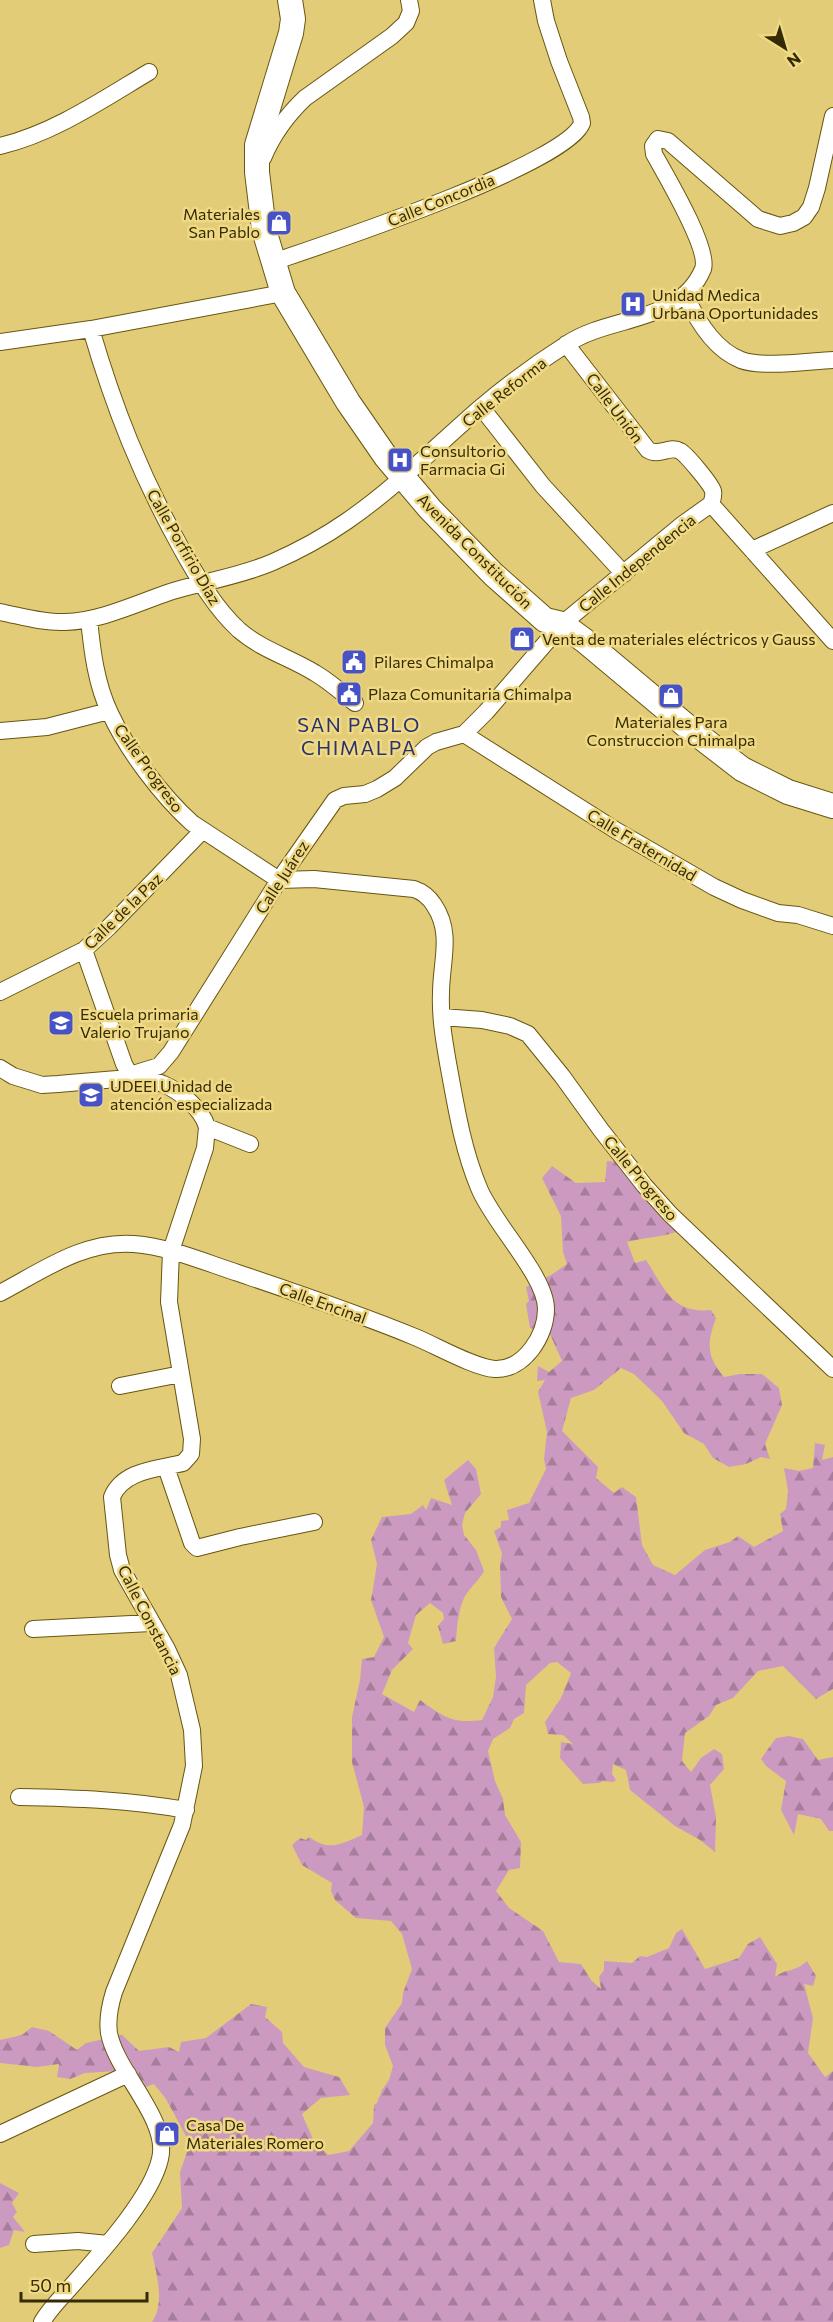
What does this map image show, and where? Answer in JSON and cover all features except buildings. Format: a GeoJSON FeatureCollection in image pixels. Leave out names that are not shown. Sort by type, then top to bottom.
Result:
{"type":"FeatureCollection","features":[{"type":"Feature","properties":{"kind":"main road","name":"Avenida Constitución"},"geometry":{"type":"LineString","coordinates":[[290,0],[294,19],[291,33],[257,145],[257,172],[264,230],[283,293],[348,402],[403,477],[430,509],[510,590],[545,620],[562,624],[742,769],[788,792],[833,806]]}},
{"type":"Feature","properties":{"kind":"street"},"geometry":{"type":"LineString","coordinates":[[257,172],[272,137],[293,110],[305,98],[392,36],[406,23],[411,11],[409,0]]}},
{"type":"Feature","properties":{"kind":"street","name":"Calle Concordia"},"geometry":{"type":"LineString","coordinates":[[273,262],[430,206],[510,172],[545,154],[577,132],[582,123],[578,107],[559,61],[542,0]]}},
{"type":"Feature","properties":{"kind":"street"},"geometry":{"type":"LineString","coordinates":[[0,148],[81,112],[149,72]]}},
{"type":"Feature","properties":{"kind":"street"},"geometry":{"type":"LineString","coordinates":[[833,116],[818,188],[811,207],[804,216],[793,223],[780,226],[758,219],[668,141],[663,138],[655,142],[653,146],[654,154],[695,233],[704,260],[703,268],[686,294],[696,319],[723,349],[741,360],[767,363],[833,360]]}},
{"type":"Feature","properties":{"kind":"street"},"geometry":{"type":"LineString","coordinates":[[0,342],[91,329],[283,293]]}},
{"type":"Feature","properties":{"kind":"street","name":"Calle Reforma"},"geometry":{"type":"LineString","coordinates":[[0,612],[48,622],[89,619],[281,558],[346,522],[403,477],[520,371],[590,332],[661,310],[675,304],[686,294]]}},
{"type":"Feature","properties":{"kind":"street","name":"Calle Porfirio Díaz"},"geometry":{"type":"LineString","coordinates":[[91,329],[111,396],[133,454],[163,516],[201,584],[220,610],[239,630],[262,648],[315,673],[355,703]]}},
{"type":"Feature","properties":{"kind":"street","name":"Calle Unión"},"geometry":{"type":"LineString","coordinates":[[566,344],[648,450],[656,453],[675,450],[683,454],[712,487],[714,498],[711,504]]}},
{"type":"Feature","properties":{"kind":"street"},"geometry":{"type":"LineString","coordinates":[[481,407],[543,486],[624,574]]}},
{"type":"Feature","properties":{"kind":"street","name":"Calle Independencia"},"geometry":{"type":"LineString","coordinates":[[562,624],[683,524],[711,504],[833,641]]}},
{"type":"Feature","properties":{"kind":"street"},"geometry":{"type":"LineString","coordinates":[[752,550],[833,513]]}},
{"type":"Feature","properties":{"kind":"street","name":"Calle Progreso"},"geometry":{"type":"LineString","coordinates":[[89,619],[94,660],[109,711],[119,731],[158,786],[181,813],[202,831],[279,880]]}},
{"type":"Feature","properties":{"kind":"street","name":"Calle Juárez"},"geometry":{"type":"LineString","coordinates":[[0,1068],[13,1076],[42,1085],[117,1079],[159,1066],[167,1058],[279,880],[335,800],[377,789],[395,778],[427,747],[464,734],[562,624]]}},
{"type":"Feature","properties":{"kind":"street"},"geometry":{"type":"LineString","coordinates":[[0,731],[47,727],[109,711]]}},
{"type":"Feature","properties":{"kind":"street","name":"Calle Fraternidad"},"geometry":{"type":"LineString","coordinates":[[464,734],[617,831],[714,887],[778,913],[798,915],[833,926]]}},
{"type":"Feature","properties":{"kind":"street","name":"Calle de la Paz"},"geometry":{"type":"LineString","coordinates":[[0,992],[84,950],[202,831]]}},
{"type":"Feature","properties":{"kind":"street"},"geometry":{"type":"LineString","coordinates":[[279,880],[314,879],[414,889],[424,893],[441,915],[445,927],[442,1017]]}},
{"type":"Feature","properties":{"kind":"street"},"geometry":{"type":"LineString","coordinates":[[84,950],[123,1064],[130,1075],[168,1086],[193,1105],[207,1126],[250,1144]]}},
{"type":"Feature","properties":{"kind":"street","name":"Calle Progreso"},"geometry":{"type":"LineString","coordinates":[[442,1017],[482,1020],[510,1026],[528,1034],[622,1158],[670,1214],[833,1369]]}},
{"type":"Feature","properties":{"kind":"street","name":"Calle Encinal"},"geometry":{"type":"LineString","coordinates":[[0,1293],[81,1250],[134,1244],[171,1251],[334,1306],[495,1369],[526,1358],[543,1329],[546,1308],[542,1290],[479,1190],[462,1140],[442,1031],[442,1017]]}},
{"type":"Feature","properties":{"kind":"street","name":"Calle Constancia"},"geometry":{"type":"LineString","coordinates":[[42,2322],[108,2244],[144,2195],[156,2173],[162,2149],[156,2126],[110,2034],[110,2007],[124,1965],[182,1825],[194,1766],[192,1730],[179,1675],[167,1649],[150,1623],[122,1570],[118,1555],[112,1497],[115,1489],[125,1479],[183,1463],[188,1459],[192,1449],[169,1302],[171,1251],[205,1148],[207,1126]]}},
{"type":"Feature","properties":{"kind":"street"},"geometry":{"type":"LineString","coordinates":[[120,1386],[181,1374]]}},
{"type":"Feature","properties":{"kind":"street"},"geometry":{"type":"LineString","coordinates":[[166,1467],[192,1543],[197,1548],[314,1522]]}},
{"type":"Feature","properties":{"kind":"street"},"geometry":{"type":"LineString","coordinates":[[33,1629],[150,1623]]}},
{"type":"Feature","properties":{"kind":"street"},"geometry":{"type":"LineString","coordinates":[[19,1797],[102,1799],[186,1810]]}},
{"type":"Feature","properties":{"kind":"street"},"geometry":{"type":"LineString","coordinates":[[0,2134],[128,2074]]}},
{"type":"Feature","properties":{"kind":"street"},"geometry":{"type":"LineString","coordinates":[[34,2244],[78,2241],[108,2244]]}},
{"type":"Feature","properties":{"kind":"green space"},"geometry":{"type":"Polygon","coordinates":[[[614,1157],[680,1213],[676,1232],[627,1242],[635,1263],[646,1260],[665,1290],[678,1304],[698,1310],[711,1310],[716,1318],[710,1342],[711,1356],[724,1377],[762,1374],[779,1388],[782,1405],[765,1444],[770,1459],[761,1457],[746,1464],[729,1467],[713,1458],[704,1444],[684,1433],[662,1401],[634,1374],[621,1368],[594,1390],[571,1398],[562,1431],[598,1467],[596,1478],[614,1493],[622,1487],[636,1497],[642,1545],[653,1565],[675,1575],[705,1550],[730,1542],[738,1536],[754,1547],[783,1531],[780,1514],[786,1509],[788,1491],[784,1468],[799,1471],[813,1468],[815,1443],[825,1445],[822,1460],[833,1457],[833,1689],[816,1699],[783,1666],[758,1671],[733,1698],[716,1705],[709,1716],[685,1733],[682,1761],[691,1772],[701,1758],[714,1749],[722,1754],[724,1769],[710,1785],[716,1817],[715,1852],[700,1840],[675,1826],[630,1790],[626,1770],[613,1764],[612,1774],[616,1780],[613,1782],[583,1784],[560,1758],[561,1742],[573,1744],[563,1735],[548,1734],[545,1722],[561,1698],[571,1673],[557,1662],[550,1663],[526,1685],[524,1713],[514,1719],[510,1728],[493,1739],[488,1751],[495,1781],[503,1799],[505,1815],[521,1842],[520,1868],[509,1870],[496,1891],[509,1908],[543,1931],[559,1962],[581,1964],[591,1980],[601,1989],[599,1977],[604,1970],[604,1961],[632,1963],[640,1956],[647,1957],[669,1948],[676,1933],[682,1929],[705,1969],[739,1958],[748,1944],[760,1937],[777,1964],[775,1977],[807,1961],[816,1976],[813,1986],[804,1984],[813,2018],[808,2053],[825,2077],[833,2071],[833,2322],[152,2322],[156,2315],[159,2298],[152,2253],[182,2208],[180,2172],[188,2149],[186,2136],[166,2099],[154,2084],[137,2090],[116,2071],[85,2073],[70,2079],[57,2077],[59,2064],[37,2067],[0,2063],[0,2040],[22,2035],[32,2027],[49,2031],[77,2050],[86,2043],[122,2035],[139,2051],[169,2047],[179,2052],[181,2042],[206,2038],[251,2004],[267,2007],[265,2017],[282,2032],[283,2043],[304,2067],[339,2077],[350,2095],[321,2098],[302,2114],[313,2139],[328,2155],[349,2151],[373,2123],[374,2105],[389,2080],[393,2066],[385,2045],[385,2028],[402,2003],[403,1993],[412,1969],[402,1934],[391,1921],[356,1918],[335,1900],[331,1891],[332,1883],[302,1865],[292,1845],[300,1838],[306,1840],[309,1837],[316,1842],[335,1845],[362,1835],[364,1807],[352,1762],[352,1717],[362,1659],[374,1657],[384,1637],[371,1600],[377,1564],[371,1540],[382,1517],[411,1514],[423,1505],[426,1510],[431,1498],[452,1505],[444,1480],[468,1460],[476,1469],[481,1494],[465,1513],[462,1525],[464,1535],[476,1550],[484,1571],[466,1594],[462,1603],[456,1641],[443,1644],[438,1626],[444,1619],[443,1613],[430,1603],[416,1615],[408,1643],[413,1649],[392,1670],[382,1694],[414,1712],[420,1700],[442,1715],[463,1721],[482,1720],[493,1697],[496,1677],[494,1648],[512,1619],[501,1597],[502,1554],[494,1531],[501,1527],[501,1521],[509,1520],[507,1510],[529,1503],[546,1469],[544,1459],[547,1432],[538,1392],[545,1380],[537,1381],[538,1366],[549,1372],[562,1361],[550,1334],[530,1328],[526,1304],[529,1301],[526,1287],[567,1264],[563,1252],[561,1216],[542,1178],[552,1166],[576,1183],[605,1182],[607,1161],[613,1162],[614,1157]]]}},
{"type":"Feature","properties":{"kind":"green space"},"geometry":{"type":"Polygon","coordinates":[[[789,1736],[803,1739],[818,1760],[833,1757],[833,1831],[829,1831],[821,1819],[798,1814],[794,1835],[781,1810],[786,1781],[766,1766],[761,1759],[776,1738],[789,1736]]]}},
{"type":"Feature","properties":{"kind":"green space"},"geometry":{"type":"Polygon","coordinates":[[[0,2183],[19,2193],[12,2203],[17,2212],[13,2217],[25,2232],[14,2230],[9,2245],[0,2248],[0,2183]]]}},
{"type":"Feature","properties":{"kind":"place","name":"Materiales San Pablo"},"geometry":{"type":"Point","coordinates":[279,223]}},
{"type":"Feature","properties":{"kind":"place","name":"Unidad Medica Urbana Oportunidades"},"geometry":{"type":"Point","coordinates":[633,304]}},
{"type":"Feature","properties":{"kind":"place","name":"Consultorio Farmacia Gi"},"geometry":{"type":"Point","coordinates":[400,460]}},
{"type":"Feature","properties":{"kind":"place","name":"Venta de materiales eléctricos y Gauss"},"geometry":{"type":"Point","coordinates":[522,639]}},
{"type":"Feature","properties":{"kind":"place","name":"Pilares Chimalpa"},"geometry":{"type":"Point","coordinates":[354,662]}},
{"type":"Feature","properties":{"kind":"place","name":"Plaza Comunitaria Chimalpa"},"geometry":{"type":"Point","coordinates":[349,694]}},
{"type":"Feature","properties":{"kind":"place","name":"Materiales Para Construccion Chimalpa"},"geometry":{"type":"Point","coordinates":[671,696]}},
{"type":"Feature","properties":{"kind":"place","name":"Escuela primaria Valerio Trujano"},"geometry":{"type":"Point","coordinates":[61,1023]}},
{"type":"Feature","properties":{"kind":"place","name":"UDEEI Unidad de atención especializada"},"geometry":{"type":"Point","coordinates":[91,1095]}},
{"type":"Feature","properties":{"kind":"place","name":"Casa De Materiales Romero"},"geometry":{"type":"Point","coordinates":[167,2134]}},
{"type":"Feature","properties":{"kind":"district","name":"SAN PABLO CHIMALPA"},"geometry":{"type":"Point","coordinates":[359,736]}}]}
